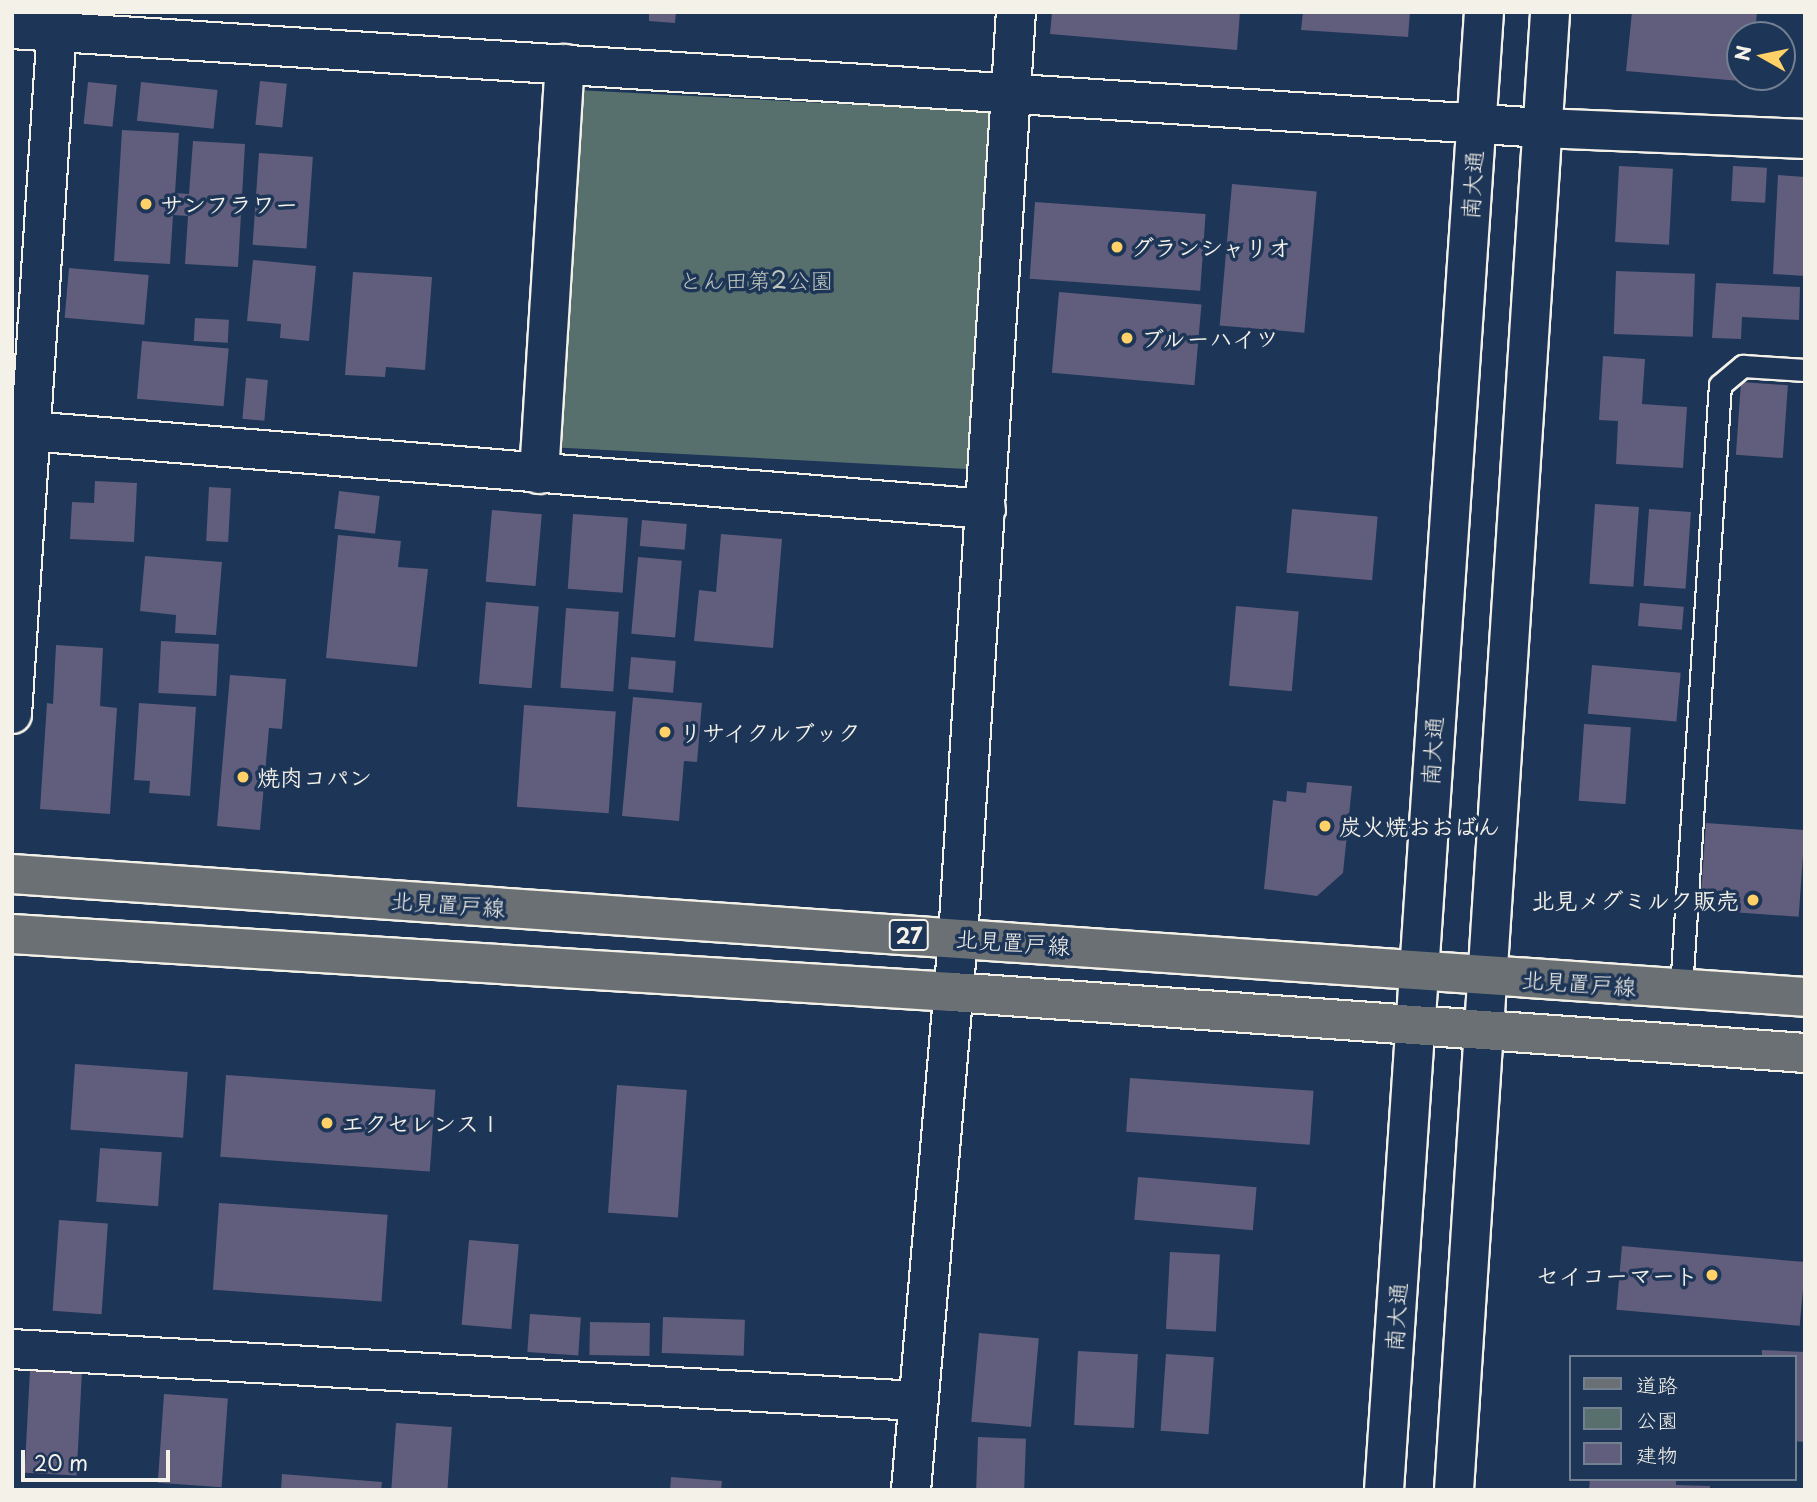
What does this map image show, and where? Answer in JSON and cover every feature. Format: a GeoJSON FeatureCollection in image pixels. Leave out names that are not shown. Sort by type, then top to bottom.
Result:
{"type":"FeatureCollection","features":[{"type":"Feature","properties":{"kind":"main road","name":"北見置戸線"},"geometry":{"type":"LineString","coordinates":[[12,874],[958,938],[1490,978],[1805,997]]}},
{"type":"Feature","properties":{"kind":"main road"},"geometry":{"type":"LineString","coordinates":[[12,934],[952,992],[1805,1053]]}},
{"type":"Feature","properties":{"kind":"street"},"geometry":{"type":"LineString","coordinates":[[911,1490],[958,938],[1016,12]]}},
{"type":"Feature","properties":{"kind":"street","name":"南大通"},"geometry":{"type":"LineString","coordinates":[[1384,1490],[1484,12]]}},
{"type":"Feature","properties":{"kind":"street"},"geometry":{"type":"LineString","coordinates":[[1454,1490],[1490,978],[1495,845],[1550,12]]}},
{"type":"Feature","properties":{"kind":"street"},"geometry":{"type":"LineString","coordinates":[[12,29],[57,22],[565,64],[1010,90],[1543,128],[1805,139]]}},
{"type":"Feature","properties":{"kind":"street"},"geometry":{"type":"LineString","coordinates":[[12,714],[57,22]]}},
{"type":"Feature","properties":{"kind":"street"},"geometry":{"type":"LineString","coordinates":[[539,474],[565,64]]}},
{"type":"Feature","properties":{"kind":"street"},"geometry":{"type":"LineString","coordinates":[[29,431],[986,509]]}},
{"type":"Feature","properties":{"kind":"street"},"geometry":{"type":"LineString","coordinates":[[12,1349],[917,1401]]}},
{"type":"Feature","properties":{"kind":"lane"},"geometry":{"type":"LineString","coordinates":[[1681,989],[1720,386],[1743,366],[1805,370]]}},
{"type":"Feature","properties":{"kind":"green space","name":"とん田第2公園"},"geometry":{"type":"Polygon","coordinates":[[[576,90],[990,112],[972,469],[557,448],[576,90]]]}},
{"type":"Feature","properties":{"kind":"building"},"geometry":{"type":"Polygon","coordinates":[[[649,12],[676,12],[675,23],[649,21],[649,12]]]}},
{"type":"Feature","properties":{"kind":"building"},"geometry":{"type":"Polygon","coordinates":[[[1052,12],[1240,12],[1237,50],[1050,34],[1052,12]]]}},
{"type":"Feature","properties":{"kind":"building"},"geometry":{"type":"Polygon","coordinates":[[[1303,12],[1410,12],[1408,37],[1301,30],[1303,12]]]}},
{"type":"Feature","properties":{"kind":"building"},"geometry":{"type":"Polygon","coordinates":[[[1632,12],[1757,12],[1756,21],[1726,21],[1726,80],[1626,71],[1632,12]]]}},
{"type":"Feature","properties":{"kind":"building"},"geometry":{"type":"Polygon","coordinates":[[[260,81],[287,84],[282,128],[255,125],[260,81]]]}},
{"type":"Feature","properties":{"kind":"building"},"geometry":{"type":"Polygon","coordinates":[[[88,82],[117,85],[112,127],[84,124],[88,82]]]}},
{"type":"Feature","properties":{"kind":"building"},"geometry":{"type":"Polygon","coordinates":[[[141,82],[218,90],[214,129],[137,121],[141,82]]]}},
{"type":"Feature","properties":{"kind":"building"},"geometry":{"type":"Polygon","coordinates":[[[122,130],[179,133],[175,193],[189,194],[193,141],[245,144],[238,267],[185,264],[188,216],[173,215],[170,264],[114,261],[122,130]]]}},
{"type":"Feature","properties":{"kind":"building"},"geometry":{"type":"Polygon","coordinates":[[[259,153],[313,157],[306,249],[253,245],[259,153]]]}},
{"type":"Feature","properties":{"kind":"building"},"geometry":{"type":"Polygon","coordinates":[[[1619,166],[1673,169],[1669,245],[1615,242],[1619,166]]]}},
{"type":"Feature","properties":{"kind":"building"},"geometry":{"type":"Polygon","coordinates":[[[1733,166],[1767,168],[1765,203],[1731,201],[1733,166]]]}},
{"type":"Feature","properties":{"kind":"building"},"geometry":{"type":"Polygon","coordinates":[[[1778,175],[1805,177],[1805,276],[1773,274],[1778,175]]]}},
{"type":"Feature","properties":{"kind":"building"},"geometry":{"type":"Polygon","coordinates":[[[1232,184],[1317,191],[1304,333],[1220,325],[1232,184]]]}},
{"type":"Feature","properties":{"kind":"building","name":"グランシャリオ"},"geometry":{"type":"Polygon","coordinates":[[[1035,202],[1206,214],[1200,291],[1030,279],[1035,202]]]}},
{"type":"Feature","properties":{"kind":"building"},"geometry":{"type":"Polygon","coordinates":[[[253,260],[316,266],[309,341],[280,338],[281,324],[247,321],[253,260]]]}},
{"type":"Feature","properties":{"kind":"building"},"geometry":{"type":"Polygon","coordinates":[[[69,268],[149,275],[144,325],[65,318],[69,268]]]}},
{"type":"Feature","properties":{"kind":"building"},"geometry":{"type":"Polygon","coordinates":[[[1616,271],[1695,274],[1693,337],[1614,334],[1616,271]]]}},
{"type":"Feature","properties":{"kind":"building"},"geometry":{"type":"Polygon","coordinates":[[[353,272],[432,277],[425,370],[386,367],[385,377],[345,375],[353,272]]]}},
{"type":"Feature","properties":{"kind":"building"},"geometry":{"type":"Polygon","coordinates":[[[1716,283],[1800,287],[1799,320],[1742,317],[1741,339],[1712,338],[1716,283]]]}},
{"type":"Feature","properties":{"kind":"building","name":"ブルーハイツ"},"geometry":{"type":"Polygon","coordinates":[[[1059,292],[1201,304],[1194,385],[1052,373],[1059,292]]]}},
{"type":"Feature","properties":{"kind":"building"},"geometry":{"type":"Polygon","coordinates":[[[195,318],[229,320],[228,343],[194,341],[195,318]]]}},
{"type":"Feature","properties":{"kind":"building"},"geometry":{"type":"Polygon","coordinates":[[[142,341],[229,349],[224,406],[137,399],[142,341]]]}},
{"type":"Feature","properties":{"kind":"building"},"geometry":{"type":"Polygon","coordinates":[[[1603,356],[1645,359],[1642,404],[1687,407],[1683,468],[1616,464],[1618,421],[1599,420],[1603,356]]]}},
{"type":"Feature","properties":{"kind":"building"},"geometry":{"type":"Polygon","coordinates":[[[246,378],[268,380],[264,421],[242,419],[246,378]]]}},
{"type":"Feature","properties":{"kind":"building"},"geometry":{"type":"Polygon","coordinates":[[[1741,382],[1788,385],[1783,458],[1736,455],[1741,382]]]}},
{"type":"Feature","properties":{"kind":"building"},"geometry":{"type":"Polygon","coordinates":[[[95,481],[137,483],[134,542],[70,539],[72,502],[94,503],[95,481]]]}},
{"type":"Feature","properties":{"kind":"building"},"geometry":{"type":"Polygon","coordinates":[[[209,487],[231,488],[228,542],[206,541],[209,487]]]}},
{"type":"Feature","properties":{"kind":"building"},"geometry":{"type":"Polygon","coordinates":[[[339,491],[380,496],[375,534],[334,529],[339,491]]]}},
{"type":"Feature","properties":{"kind":"building"},"geometry":{"type":"Polygon","coordinates":[[[1595,504],[1639,507],[1633,587],[1589,584],[1595,504]]]}},
{"type":"Feature","properties":{"kind":"building"},"geometry":{"type":"Polygon","coordinates":[[[1292,509],[1378,516],[1372,580],[1286,573],[1292,509]]]}},
{"type":"Feature","properties":{"kind":"building"},"geometry":{"type":"Polygon","coordinates":[[[1649,509],[1691,512],[1686,589],[1644,586],[1649,509]]]}},
{"type":"Feature","properties":{"kind":"building"},"geometry":{"type":"Polygon","coordinates":[[[492,510],[542,514],[536,586],[486,582],[492,510]]]}},
{"type":"Feature","properties":{"kind":"building"},"geometry":{"type":"Polygon","coordinates":[[[573,514],[628,518],[623,593],[568,589],[573,514]]]}},
{"type":"Feature","properties":{"kind":"building"},"geometry":{"type":"Polygon","coordinates":[[[642,520],[687,524],[685,550],[640,546],[642,520]]]}},
{"type":"Feature","properties":{"kind":"building"},"geometry":{"type":"Polygon","coordinates":[[[721,534],[782,539],[773,648],[694,641],[699,590],[716,592],[721,534]]]}},
{"type":"Feature","properties":{"kind":"building"},"geometry":{"type":"Polygon","coordinates":[[[338,535],[401,541],[398,567],[428,569],[417,667],[326,658],[338,535]]]}},
{"type":"Feature","properties":{"kind":"building"},"geometry":{"type":"Polygon","coordinates":[[[145,556],[222,562],[216,635],[175,633],[176,615],[140,611],[145,556]]]}},
{"type":"Feature","properties":{"kind":"building"},"geometry":{"type":"Polygon","coordinates":[[[638,557],[682,561],[675,638],[631,634],[638,557]]]}},
{"type":"Feature","properties":{"kind":"building"},"geometry":{"type":"Polygon","coordinates":[[[486,602],[539,607],[532,688],[479,684],[486,602]]]}},
{"type":"Feature","properties":{"kind":"building"},"geometry":{"type":"Polygon","coordinates":[[[1640,603],[1684,607],[1682,630],[1638,626],[1640,603]]]}},
{"type":"Feature","properties":{"kind":"building"},"geometry":{"type":"Polygon","coordinates":[[[1236,606],[1299,611],[1292,691],[1229,686],[1236,606]]]}},
{"type":"Feature","properties":{"kind":"building"},"geometry":{"type":"Polygon","coordinates":[[[566,608],[619,612],[613,692],[560,688],[566,608]]]}},
{"type":"Feature","properties":{"kind":"building"},"geometry":{"type":"Polygon","coordinates":[[[161,641],[219,644],[216,696],[158,693],[161,641]]]}},
{"type":"Feature","properties":{"kind":"building"},"geometry":{"type":"Polygon","coordinates":[[[56,645],[103,648],[100,706],[117,708],[110,814],[40,809],[47,703],[53,704],[56,645]]]}},
{"type":"Feature","properties":{"kind":"building"},"geometry":{"type":"Polygon","coordinates":[[[631,657],[676,661],[673,693],[628,689],[631,657]]]}},
{"type":"Feature","properties":{"kind":"building"},"geometry":{"type":"Polygon","coordinates":[[[1592,665],[1681,673],[1676,722],[1588,714],[1592,665]]]}},
{"type":"Feature","properties":{"kind":"building","name":"焼肉コパン"},"geometry":{"type":"Polygon","coordinates":[[[230,675],[286,679],[282,729],[269,728],[260,830],[217,826],[230,675]]]}},
{"type":"Feature","properties":{"kind":"building","name":"リサイクルブック"},"geometry":{"type":"Polygon","coordinates":[[[633,697],[702,703],[697,762],[684,761],[679,821],[622,816],[633,697]]]}},
{"type":"Feature","properties":{"kind":"building"},"geometry":{"type":"Polygon","coordinates":[[[139,703],[196,707],[190,796],[149,793],[150,781],[134,780],[139,703]]]}},
{"type":"Feature","properties":{"kind":"building"},"geometry":{"type":"Polygon","coordinates":[[[524,705],[616,711],[609,813],[517,807],[524,705]]]}},
{"type":"Feature","properties":{"kind":"building"},"geometry":{"type":"Polygon","coordinates":[[[1584,724],[1631,727],[1626,804],[1579,801],[1584,724]]]}},
{"type":"Feature","properties":{"kind":"building"},"geometry":{"type":"Polygon","coordinates":[[[1307,782],[1352,786],[1343,873],[1317,896],[1264,889],[1273,800],[1286,802],[1287,791],[1306,793],[1307,782]]]}},
{"type":"Feature","properties":{"kind":"building"},"geometry":{"type":"Polygon","coordinates":[[[1706,823],[1805,830],[1799,917],[1700,910],[1706,823]]]}},
{"type":"Feature","properties":{"kind":"building"},"geometry":{"type":"Polygon","coordinates":[[[75,1064],[188,1072],[183,1138],[70,1130],[75,1064]]]}},
{"type":"Feature","properties":{"kind":"building","name":"エクセレンスⅠ"},"geometry":{"type":"Polygon","coordinates":[[[226,1075],[435,1090],[430,1171],[220,1157],[226,1075]]]}},
{"type":"Feature","properties":{"kind":"building"},"geometry":{"type":"Polygon","coordinates":[[[1130,1078],[1314,1091],[1310,1145],[1126,1132],[1130,1078]]]}},
{"type":"Feature","properties":{"kind":"building"},"geometry":{"type":"Polygon","coordinates":[[[617,1085],[687,1090],[678,1218],[608,1213],[617,1085]]]}},
{"type":"Feature","properties":{"kind":"building"},"geometry":{"type":"Polygon","coordinates":[[[100,1148],[162,1152],[158,1206],[96,1202],[100,1148]]]}},
{"type":"Feature","properties":{"kind":"building"},"geometry":{"type":"Polygon","coordinates":[[[1138,1177],[1257,1187],[1253,1230],[1134,1220],[1138,1177]]]}},
{"type":"Feature","properties":{"kind":"building"},"geometry":{"type":"Polygon","coordinates":[[[219,1203],[388,1215],[382,1302],[213,1290],[219,1203]]]}},
{"type":"Feature","properties":{"kind":"building"},"geometry":{"type":"Polygon","coordinates":[[[59,1220],[108,1223],[102,1314],[53,1311],[59,1220]]]}},
{"type":"Feature","properties":{"kind":"building"},"geometry":{"type":"Polygon","coordinates":[[[469,1240],[519,1244],[511,1329],[462,1325],[469,1240]]]}},
{"type":"Feature","properties":{"kind":"building","name":"セイコーマート"},"geometry":{"type":"Polygon","coordinates":[[[1622,1246],[1805,1262],[1800,1326],[1616,1310],[1622,1246]]]}},
{"type":"Feature","properties":{"kind":"building"},"geometry":{"type":"Polygon","coordinates":[[[1170,1252],[1220,1255],[1216,1332],[1166,1329],[1170,1252]]]}},
{"type":"Feature","properties":{"kind":"building"},"geometry":{"type":"Polygon","coordinates":[[[530,1314],[581,1318],[578,1355],[527,1352],[530,1314]]]}},
{"type":"Feature","properties":{"kind":"building"},"geometry":{"type":"Polygon","coordinates":[[[663,1317],[745,1320],[744,1356],[662,1353],[663,1317]]]}},
{"type":"Feature","properties":{"kind":"building"},"geometry":{"type":"Polygon","coordinates":[[[590,1322],[650,1323],[649,1356],[589,1355],[590,1322]]]}},
{"type":"Feature","properties":{"kind":"building"},"geometry":{"type":"Polygon","coordinates":[[[979,1333],[1039,1338],[1031,1427],[971,1422],[979,1333]]]}},
{"type":"Feature","properties":{"kind":"building"},"geometry":{"type":"Polygon","coordinates":[[[1762,1350],[1805,1352],[1805,1442],[1796,1441],[1796,1355],[1762,1355],[1762,1350]]]}},
{"type":"Feature","properties":{"kind":"building"},"geometry":{"type":"Polygon","coordinates":[[[1078,1351],[1138,1354],[1134,1428],[1074,1425],[1078,1351]]]}},
{"type":"Feature","properties":{"kind":"building"},"geometry":{"type":"Polygon","coordinates":[[[1166,1354],[1214,1357],[1209,1434],[1161,1431],[1166,1354]]]}},
{"type":"Feature","properties":{"kind":"building"},"geometry":{"type":"Polygon","coordinates":[[[30,1370],[82,1373],[77,1476],[25,1473],[30,1370]]]}},
{"type":"Feature","properties":{"kind":"building"},"geometry":{"type":"Polygon","coordinates":[[[164,1394],[228,1398],[222,1487],[158,1483],[164,1394]]]}},
{"type":"Feature","properties":{"kind":"building"},"geometry":{"type":"Polygon","coordinates":[[[396,1423],[452,1427],[447,1490],[391,1490],[396,1423]]]}},
{"type":"Feature","properties":{"kind":"building"},"geometry":{"type":"Polygon","coordinates":[[[978,1437],[1026,1439],[1024,1490],[976,1490],[978,1437]]]}},
{"type":"Feature","properties":{"kind":"building"},"geometry":{"type":"Polygon","coordinates":[[[282,1474],[382,1482],[381,1490],[281,1490],[282,1474]]]}},
{"type":"Feature","properties":{"kind":"building"},"geometry":{"type":"Polygon","coordinates":[[[671,1477],[722,1481],[721,1490],[670,1490],[671,1477]]]}},
{"type":"Feature","properties":{"kind":"building"},"geometry":{"type":"Polygon","coordinates":[[[1590,1481],[1676,1481],[1676,1485],[1710,1486],[1710,1490],[1589,1490],[1590,1481]]]}},
{"type":"Feature","properties":{"kind":"place","name":"サンフラワー"},"geometry":{"type":"Point","coordinates":[146,204]}},
{"type":"Feature","properties":{"kind":"place","name":"グランシャリオ"},"geometry":{"type":"Point","coordinates":[1117,247]}},
{"type":"Feature","properties":{"kind":"place","name":"ブルーハイツ"},"geometry":{"type":"Point","coordinates":[1127,338]}},
{"type":"Feature","properties":{"kind":"place","name":"リサイクルブック"},"geometry":{"type":"Point","coordinates":[665,732]}},
{"type":"Feature","properties":{"kind":"place","name":"焼肉コパン"},"geometry":{"type":"Point","coordinates":[243,777]}},
{"type":"Feature","properties":{"kind":"place","name":"炭火焼おおばん"},"geometry":{"type":"Point","coordinates":[1325,826]}},
{"type":"Feature","properties":{"kind":"place","name":"北見メグミルク販売"},"geometry":{"type":"Point","coordinates":[1753,900]}},
{"type":"Feature","properties":{"kind":"place","name":"エクセレンスⅠ"},"geometry":{"type":"Point","coordinates":[327,1123]}},
{"type":"Feature","properties":{"kind":"place","name":"セイコーマート"},"geometry":{"type":"Point","coordinates":[1712,1275]}}]}
